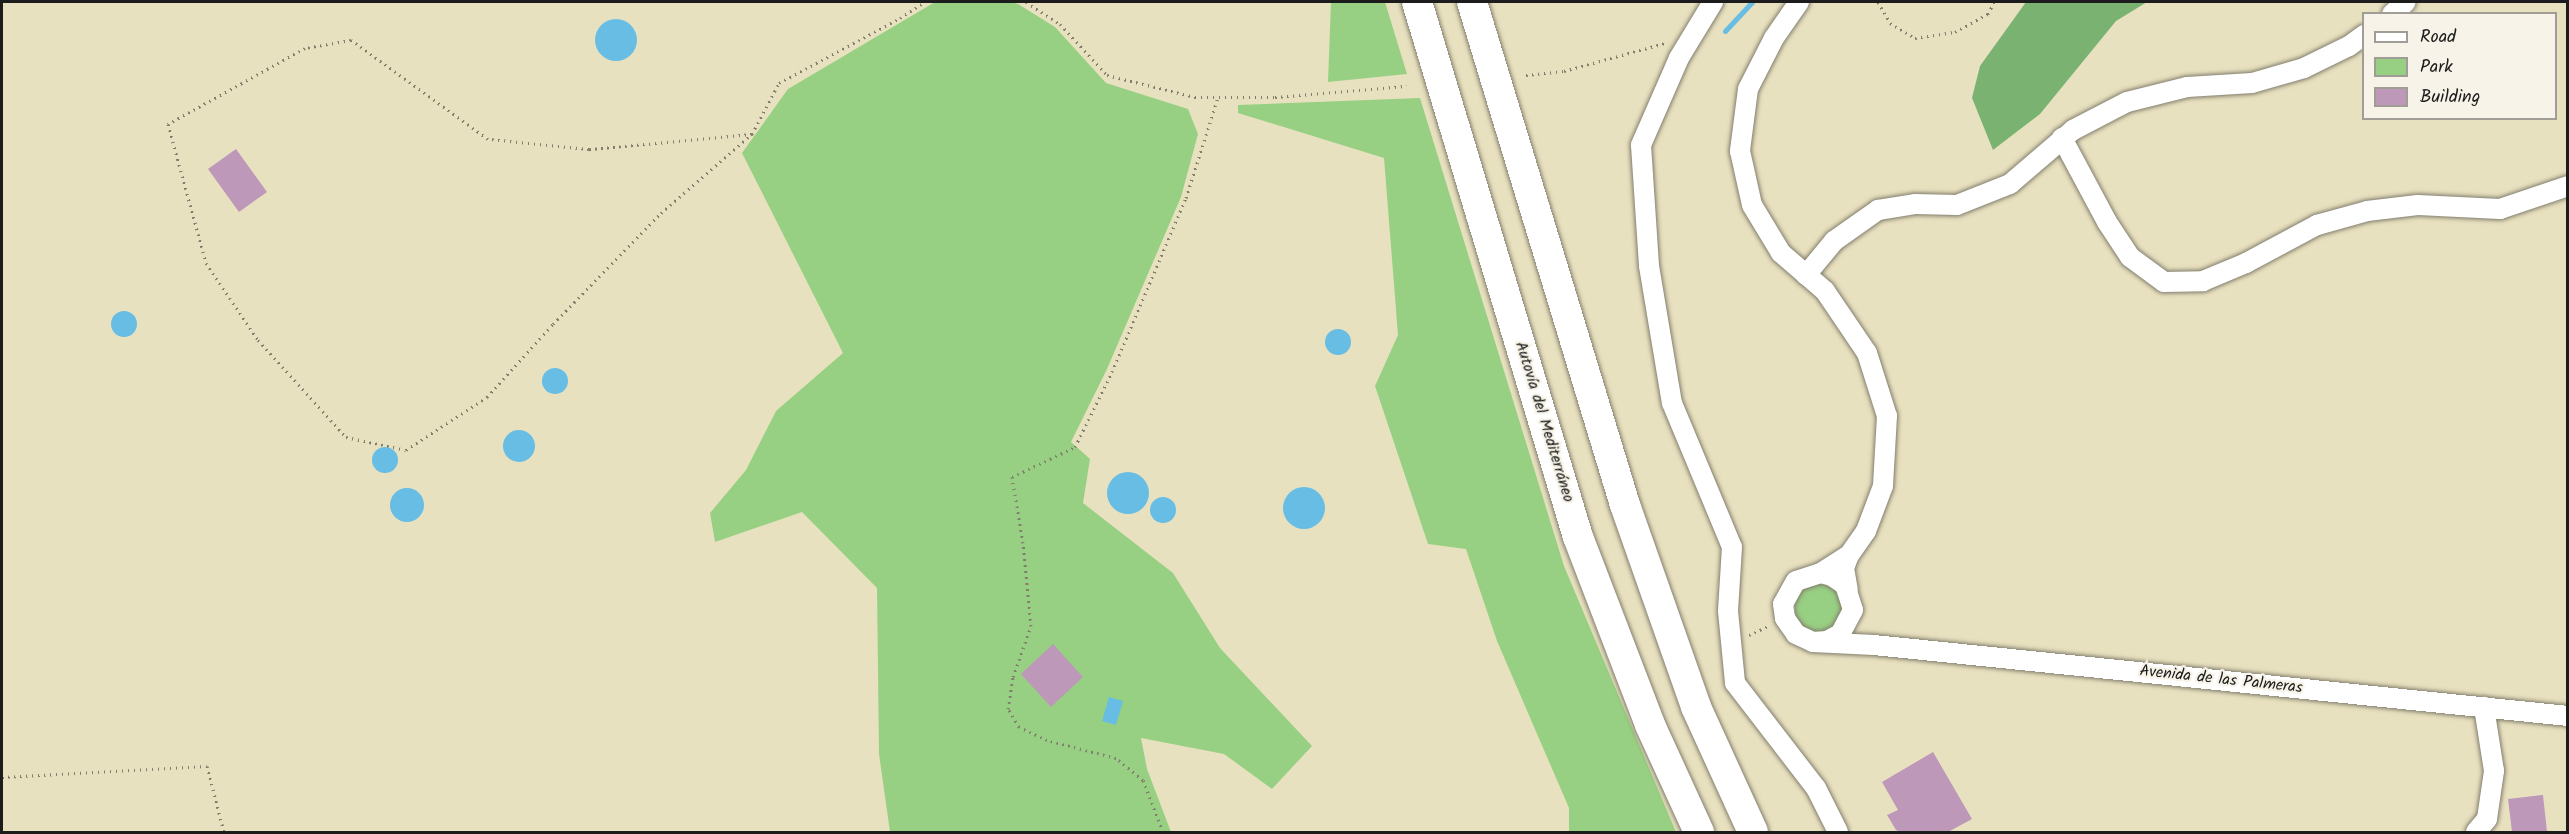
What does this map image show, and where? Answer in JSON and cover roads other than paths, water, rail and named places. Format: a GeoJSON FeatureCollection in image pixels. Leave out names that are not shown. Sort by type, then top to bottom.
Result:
{"type":"FeatureCollection","features":[{"type":"Feature","properties":{"kind":"highway","name":"Autovía del Mediterráneo"},"geometry":{"type":"LineString","coordinates":[[1417,2],[1578,537],[1650,725],[1699,832]]}},
{"type":"Feature","properties":{"kind":"highway"},"geometry":{"type":"LineString","coordinates":[[1472,2],[1624,505],[1696,707],[1753,832]]}},
{"type":"Feature","properties":{"kind":"street"},"geometry":{"type":"LineString","coordinates":[[1713,2],[1679,58],[1641,145],[1649,266],[1672,403],[1732,547],[1728,611],[1736,683],[1816,788],[1838,832]]}},
{"type":"Feature","properties":{"kind":"street"},"geometry":{"type":"LineString","coordinates":[[1799,2],[1774,38],[1748,90],[1740,151],[1752,205],[1781,253],[1825,291],[1867,353],[1887,416],[1883,486],[1866,531],[1849,555],[1844,568],[1858,631],[1874,645]]}},
{"type":"Feature","properties":{"kind":"street"},"geometry":{"type":"LineString","coordinates":[[2394,12],[2406,2]]}},
{"type":"Feature","properties":{"kind":"street"},"geometry":{"type":"LineString","coordinates":[[1806,275],[1834,241],[1878,210],[1915,204],[1957,205],[2010,184],[2062,138],[2127,102],[2187,87],[2262,80],[2304,68],[2349,46],[2362,36]]}},
{"type":"Feature","properties":{"kind":"street"},"geometry":{"type":"LineString","coordinates":[[2062,138],[2107,222],[2130,257],[2164,282],[2203,282],[2246,263],[2317,225],[2367,211],[2418,205],[2500,209],[2568,186]]}},
{"type":"Feature","properties":{"kind":"street"},"geometry":{"type":"LineString","coordinates":[[1849,555],[1821,573],[1793,583],[1783,604],[1785,618],[1796,633],[1813,642],[1827,641],[1840,634],[1853,610]]}},
{"type":"Feature","properties":{"kind":"street"},"geometry":{"type":"LineString","coordinates":[[1821,573],[1832,576],[1848,590]]}},
{"type":"Feature","properties":{"kind":"street","name":"Avenida de las Palmeras"},"geometry":{"type":"LineString","coordinates":[[1813,642],[1874,645],[2568,716]]}},
{"type":"Feature","properties":{"kind":"street"},"geometry":{"type":"LineString","coordinates":[[2476,832],[2487,819],[2494,771],[2484,707]]}},
{"type":"Feature","properties":{"kind":"water"},"geometry":{"type":"Polygon","coordinates":[[[616,19],[624,20],[631,25],[636,32],[636,48],[631,55],[624,60],[616,61],[608,60],[601,55],[596,48],[595,40],[596,32],[601,25],[608,20],[616,19]]]}},
{"type":"Feature","properties":{"kind":"water"},"geometry":{"type":"Polygon","coordinates":[[[124,311],[133,315],[137,324],[133,333],[124,337],[115,333],[111,324],[115,315],[124,311]]]}},
{"type":"Feature","properties":{"kind":"water"},"geometry":{"type":"Polygon","coordinates":[[[1338,329],[1347,333],[1351,342],[1347,351],[1338,355],[1329,351],[1325,342],[1329,333],[1338,329]]]}},
{"type":"Feature","properties":{"kind":"water"},"geometry":{"type":"Polygon","coordinates":[[[555,368],[564,372],[568,381],[564,390],[555,394],[546,390],[542,381],[546,372],[555,368]]]}},
{"type":"Feature","properties":{"kind":"water"},"geometry":{"type":"Polygon","coordinates":[[[519,430],[530,435],[535,446],[530,457],[519,462],[508,457],[503,446],[508,435],[519,430]]]}},
{"type":"Feature","properties":{"kind":"water"},"geometry":{"type":"Polygon","coordinates":[[[385,447],[394,451],[398,460],[394,469],[385,473],[376,469],[372,460],[376,451],[385,447]]]}},
{"type":"Feature","properties":{"kind":"water"},"geometry":{"type":"Polygon","coordinates":[[[1128,472],[1136,473],[1143,478],[1148,485],[1148,501],[1143,508],[1136,513],[1128,514],[1120,513],[1113,508],[1108,501],[1107,493],[1108,485],[1113,478],[1120,473],[1128,472]]]}},
{"type":"Feature","properties":{"kind":"water"},"geometry":{"type":"Polygon","coordinates":[[[1304,487],[1312,488],[1319,493],[1324,500],[1324,516],[1319,523],[1312,528],[1304,529],[1296,528],[1289,523],[1284,516],[1283,508],[1284,500],[1289,493],[1296,488],[1304,487]]]}},
{"type":"Feature","properties":{"kind":"water"},"geometry":{"type":"Polygon","coordinates":[[[407,488],[419,493],[424,505],[419,517],[407,522],[395,517],[390,505],[395,493],[407,488]]]}},
{"type":"Feature","properties":{"kind":"water"},"geometry":{"type":"Polygon","coordinates":[[[1163,497],[1172,501],[1176,510],[1172,519],[1163,523],[1154,519],[1150,510],[1154,501],[1163,497]]]}},
{"type":"Feature","properties":{"kind":"water"},"geometry":{"type":"Polygon","coordinates":[[[1109,697],[1123,701],[1116,725],[1102,721],[1109,697]]]}},
{"type":"Feature","properties":{"kind":"waterway"},"geometry":{"type":"LineString","coordinates":[[1725,31],[1752,2]]}}]}
